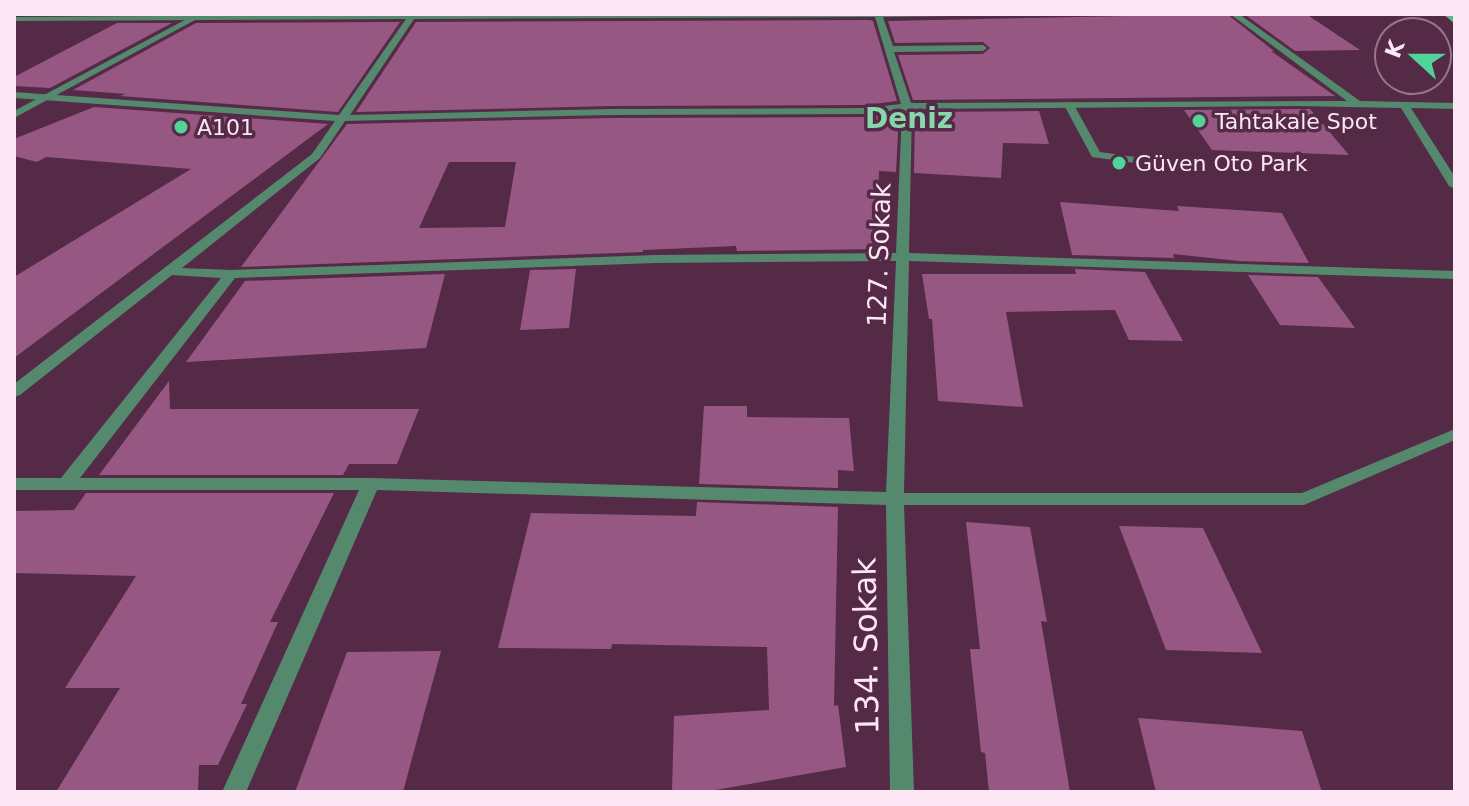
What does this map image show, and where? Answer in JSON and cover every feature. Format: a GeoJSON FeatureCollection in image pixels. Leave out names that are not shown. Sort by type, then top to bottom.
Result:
{"type":"FeatureCollection","features":[{"type":"Feature","properties":{"kind":"main road"},"geometry":{"type":"LineString","coordinates":[[1447,14],[1455,22]]}},
{"type":"Feature","properties":{"kind":"street"},"geometry":{"type":"LineString","coordinates":[[14,115],[202,14]]}},
{"type":"Feature","properties":{"kind":"street"},"geometry":{"type":"LineString","coordinates":[[14,19],[955,14]]}},
{"type":"Feature","properties":{"kind":"street"},"geometry":{"type":"LineString","coordinates":[[1234,14],[1359,105]]}},
{"type":"Feature","properties":{"kind":"street","name":"127. Sokak"},"geometry":{"type":"LineString","coordinates":[[878,15],[907,106],[895,499]]}},
{"type":"Feature","properties":{"kind":"street"},"geometry":{"type":"LineString","coordinates":[[14,392],[316,156],[413,16]]}},
{"type":"Feature","properties":{"kind":"street"},"geometry":{"type":"LineString","coordinates":[[889,49],[983,48]]}},
{"type":"Feature","properties":{"kind":"street"},"geometry":{"type":"LineString","coordinates":[[14,95],[341,118],[866,111],[907,106],[1455,106]]}},
{"type":"Feature","properties":{"kind":"street"},"geometry":{"type":"LineString","coordinates":[[1069,105],[1096,155],[1170,165]]}},
{"type":"Feature","properties":{"kind":"street"},"geometry":{"type":"LineString","coordinates":[[1404,105],[1455,186]]}},
{"type":"Feature","properties":{"kind":"street"},"geometry":{"type":"LineString","coordinates":[[170,271],[231,274],[656,259],[903,257],[1455,275]]}},
{"type":"Feature","properties":{"kind":"street"},"geometry":{"type":"LineString","coordinates":[[65,485],[231,274]]}},
{"type":"Feature","properties":{"kind":"street"},"geometry":{"type":"LineString","coordinates":[[14,484],[371,484],[895,499],[1304,499],[1455,434]]}},
{"type":"Feature","properties":{"kind":"street"},"geometry":{"type":"LineString","coordinates":[[234,792],[371,484]]}},
{"type":"Feature","properties":{"kind":"street","name":"134. Sokak"},"geometry":{"type":"LineString","coordinates":[[895,499],[902,792]]}},
{"type":"Feature","properties":{"kind":"building"},"geometry":{"type":"Polygon","coordinates":[[[1227,14],[1274,51],[1271,51],[1335,96],[913,100],[898,55],[983,54],[990,48],[983,42],[895,43],[888,21],[1227,14]]]}},
{"type":"Feature","properties":{"kind":"building"},"geometry":{"type":"Polygon","coordinates":[[[1244,14],[1306,14],[1360,50],[1295,51],[1244,14]]]}},
{"type":"Feature","properties":{"kind":"building"},"geometry":{"type":"Polygon","coordinates":[[[873,21],[897,101],[866,105],[611,106],[356,112],[416,22],[873,21]]]}},
{"type":"Feature","properties":{"kind":"building"},"geometry":{"type":"Polygon","coordinates":[[[400,22],[338,112],[73,90],[196,23],[400,22]]]}},
{"type":"Feature","properties":{"kind":"building"},"geometry":{"type":"Polygon","coordinates":[[[117,23],[172,23],[50,88],[14,86],[14,77],[117,23]]]}},
{"type":"Feature","properties":{"kind":"building"},"geometry":{"type":"Polygon","coordinates":[[[94,107],[328,124],[14,358],[14,277],[191,169],[46,157],[37,162],[14,156],[14,139],[94,107]]]}},
{"type":"Feature","properties":{"kind":"building"},"geometry":{"type":"Polygon","coordinates":[[[1310,109],[1349,155],[1212,150],[1184,110],[1310,109]]]}},
{"type":"Feature","properties":{"kind":"building"},"geometry":{"type":"Polygon","coordinates":[[[1039,111],[1049,144],[1003,143],[1001,178],[914,173],[915,112],[1039,111]]]}},
{"type":"Feature","properties":{"kind":"building"},"geometry":{"type":"Polygon","coordinates":[[[899,113],[896,172],[879,171],[877,224],[880,249],[737,251],[736,246],[241,267],[347,124],[611,118],[866,117],[899,113]],[[449,162],[419,228],[505,227],[516,162],[449,162]]]}},
{"type":"Feature","properties":{"kind":"building"},"geometry":{"type":"Polygon","coordinates":[[[1060,202],[1179,211],[1177,206],[1282,213],[1309,263],[1239,261],[1173,254],[1174,258],[1072,255],[1060,202]]]}},
{"type":"Feature","properties":{"kind":"building"},"geometry":{"type":"Polygon","coordinates":[[[576,269],[569,328],[520,330],[530,270],[576,269]]]}},
{"type":"Feature","properties":{"kind":"building"},"geometry":{"type":"Polygon","coordinates":[[[1075,269],[1145,272],[1183,341],[1129,340],[1115,310],[1006,312],[1023,407],[938,401],[932,319],[929,319],[922,274],[1076,274],[1075,269]]]}},
{"type":"Feature","properties":{"kind":"building"},"geometry":{"type":"Polygon","coordinates":[[[445,274],[426,348],[186,362],[245,281],[445,274]]]}},
{"type":"Feature","properties":{"kind":"building"},"geometry":{"type":"Polygon","coordinates":[[[1248,275],[1318,277],[1355,328],[1280,325],[1248,275]]]}},
{"type":"Feature","properties":{"kind":"building"},"geometry":{"type":"Polygon","coordinates":[[[169,381],[170,409],[419,409],[397,464],[349,464],[343,475],[99,475],[169,381]]]}},
{"type":"Feature","properties":{"kind":"building"},"geometry":{"type":"Polygon","coordinates":[[[704,406],[747,406],[747,417],[849,418],[854,471],[838,470],[838,488],[699,484],[704,406]]]}},
{"type":"Feature","properties":{"kind":"building"},"geometry":{"type":"Polygon","coordinates":[[[86,493],[334,493],[270,622],[278,622],[241,704],[247,704],[218,765],[199,765],[198,792],[56,792],[120,688],[65,688],[136,576],[14,573],[14,511],[74,510],[86,493]]]}},
{"type":"Feature","properties":{"kind":"building"},"geometry":{"type":"Polygon","coordinates":[[[697,502],[838,507],[834,706],[838,705],[846,767],[704,792],[672,792],[674,716],[769,710],[767,647],[612,644],[611,649],[498,648],[531,513],[696,516],[697,502]]]}},
{"type":"Feature","properties":{"kind":"building"},"geometry":{"type":"Polygon","coordinates":[[[966,522],[1030,527],[1047,622],[1041,621],[1070,792],[989,792],[985,753],[981,752],[970,649],[980,649],[966,522]]]}},
{"type":"Feature","properties":{"kind":"building"},"geometry":{"type":"Polygon","coordinates":[[[1119,526],[1203,528],[1262,653],[1166,650],[1119,526]]]}},
{"type":"Feature","properties":{"kind":"building"},"geometry":{"type":"Polygon","coordinates":[[[441,651],[403,792],[295,792],[347,652],[441,651]]]}},
{"type":"Feature","properties":{"kind":"building"},"geometry":{"type":"Polygon","coordinates":[[[1138,718],[1302,731],[1322,792],[1156,792],[1138,718]]]}},
{"type":"Feature","properties":{"kind":"place","name":"Tahtakale Spot"},"geometry":{"type":"Point","coordinates":[1199,121]}},
{"type":"Feature","properties":{"kind":"place","name":"A101"},"geometry":{"type":"Point","coordinates":[181,127]}},
{"type":"Feature","properties":{"kind":"place","name":"Güven Oto Park"},"geometry":{"type":"Point","coordinates":[1119,163]}},
{"type":"Feature","properties":{"kind":"district","name":"Deniz"},"geometry":{"type":"Point","coordinates":[909,118]}}]}
